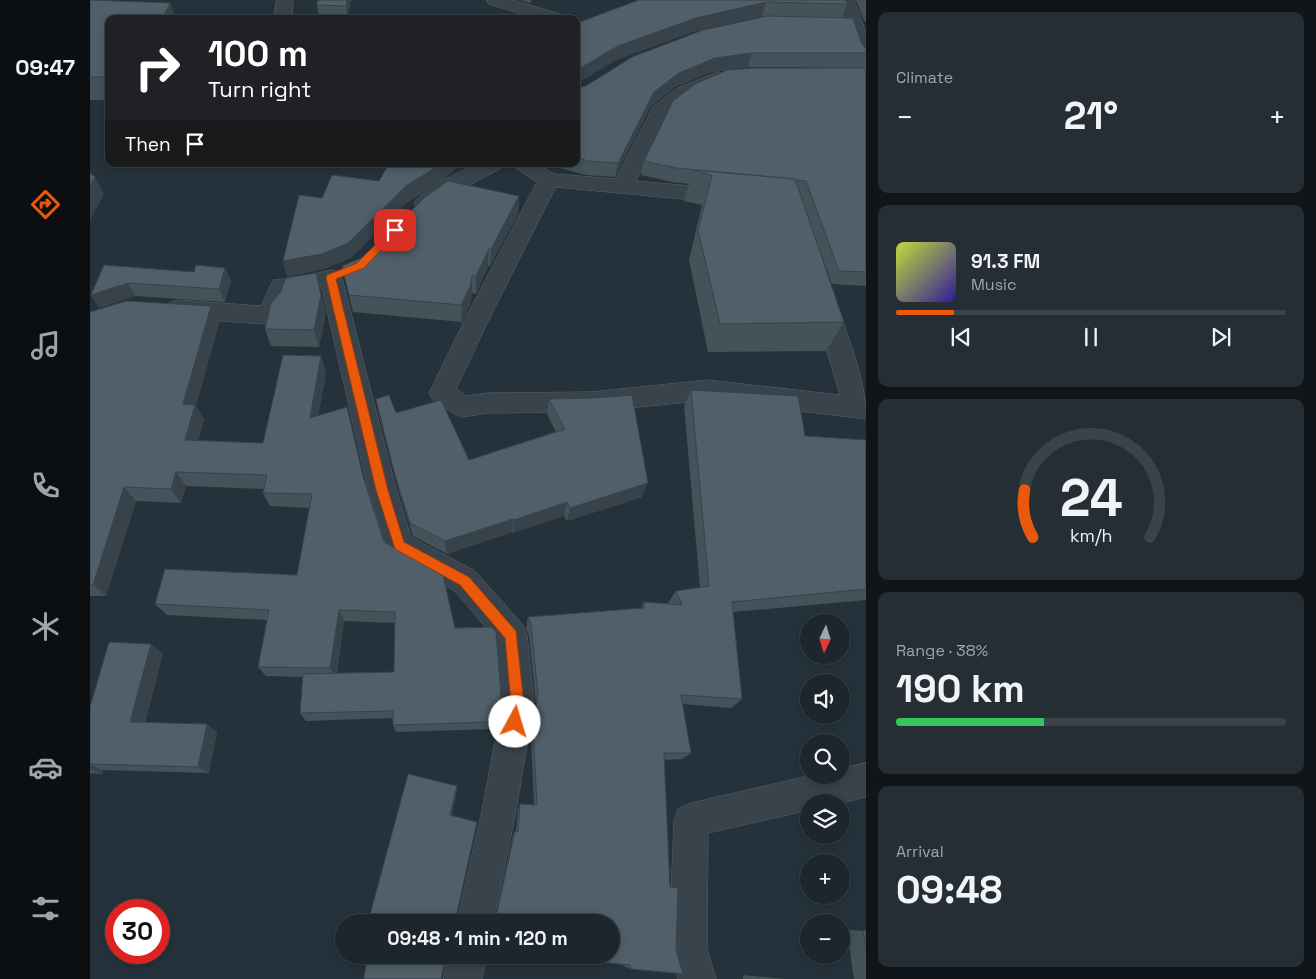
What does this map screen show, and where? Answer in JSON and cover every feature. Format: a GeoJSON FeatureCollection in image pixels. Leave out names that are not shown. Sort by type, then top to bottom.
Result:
{"type":"FeatureCollection","features":[{"type":"Feature","properties":{"kind":"street"},"geometry":{"type":"LineString","coordinates":[[283,15],[285,0]]}},
{"type":"Feature","properties":{"kind":"street"},"geometry":{"type":"LineString","coordinates":[[495,0],[544,15]]}},
{"type":"Feature","properties":{"kind":"street"},"geometry":{"type":"LineString","coordinates":[[846,0],[866,57]]}},
{"type":"Feature","properties":{"kind":"street"},"geometry":{"type":"LineString","coordinates":[[836,24],[854,25]]}},
{"type":"Feature","properties":{"kind":"street"},"geometry":{"type":"LineString","coordinates":[[622,186],[660,110],[684,93],[718,78],[733,76]]}},
{"type":"Feature","properties":{"kind":"street"},"geometry":{"type":"LineString","coordinates":[[406,219],[417,208],[445,189],[487,167]]}},
{"type":"Feature","properties":{"kind":"street"},"geometry":{"type":"LineString","coordinates":[[529,167],[549,180],[742,197]]}},
{"type":"Feature","properties":{"kind":"street"},"geometry":{"type":"LineString","coordinates":[[549,180],[481,311],[442,393],[463,407],[487,403],[591,402],[708,390],[861,408],[817,281]]}},
{"type":"Feature","properties":{"kind":"street"},"geometry":{"type":"LineString","coordinates":[[153,308],[265,315],[273,309],[281,286],[302,285],[342,273],[382,490],[399,545],[465,581],[512,635],[518,704],[499,812],[477,914]]}},
{"type":"Feature","properties":{"kind":"street"},"geometry":{"type":"LineString","coordinates":[[697,979],[688,948],[691,820],[866,780]]}},
{"type":"Feature","properties":{"kind":"street"},"geometry":{"type":"LineString","coordinates":[[463,979],[466,964]]}},
{"type":"Feature","properties":{"kind":"building"},"geometry":{"type":"Polygon","coordinates":[[[90,0],[170,3],[164,15],[105,15],[105,77],[90,77],[90,0]]]}},
{"type":"Feature","properties":{"kind":"building"},"geometry":{"type":"Polygon","coordinates":[[[318,0],[347,0],[346,6],[317,5],[318,0]]]}},
{"type":"Feature","properties":{"kind":"building"},"geometry":{"type":"Polygon","coordinates":[[[639,0],[846,0],[847,4],[766,2],[696,18],[618,46],[580,68],[580,22],[639,0]]]}},
{"type":"Feature","properties":{"kind":"building"},"geometry":{"type":"Polygon","coordinates":[[[767,16],[853,18],[862,44],[866,48],[866,53],[752,53],[715,58],[679,73],[654,92],[618,163],[588,161],[580,158],[580,87],[586,86],[632,57],[703,30],[767,16]]]}},
{"type":"Feature","properties":{"kind":"building"},"geometry":{"type":"Polygon","coordinates":[[[753,68],[866,68],[866,272],[839,271],[806,181],[676,168],[644,161],[673,101],[695,84],[727,70],[753,68]]]}},
{"type":"Feature","properties":{"kind":"building"},"geometry":{"type":"Polygon","coordinates":[[[387,167],[436,167],[406,186],[348,243],[322,254],[283,261],[299,195],[322,198],[332,175],[379,181],[387,167]]]}},
{"type":"Feature","properties":{"kind":"building"},"geometry":{"type":"Polygon","coordinates":[[[693,170],[795,179],[844,322],[720,324],[698,230],[712,175],[693,170]]]}},
{"type":"Feature","properties":{"kind":"building"},"geometry":{"type":"Polygon","coordinates":[[[90,173],[95,177],[90,186],[90,173]]]}},
{"type":"Feature","properties":{"kind":"building"},"geometry":{"type":"Polygon","coordinates":[[[448,181],[519,196],[476,276],[472,276],[470,287],[461,305],[349,295],[342,266],[366,256],[425,197],[448,181]]]}},
{"type":"Feature","properties":{"kind":"building"},"geometry":{"type":"Polygon","coordinates":[[[104,265],[194,272],[196,265],[225,268],[219,289],[128,283],[91,295],[104,265]]]}},
{"type":"Feature","properties":{"kind":"building"},"geometry":{"type":"Polygon","coordinates":[[[316,273],[321,295],[314,330],[265,329],[271,303],[280,293],[286,278],[316,273]]]}},
{"type":"Feature","properties":{"kind":"building"},"geometry":{"type":"Polygon","coordinates":[[[126,301],[211,306],[183,404],[195,405],[185,440],[263,443],[283,355],[321,356],[310,418],[347,407],[363,476],[384,542],[443,575],[455,628],[492,627],[496,632],[501,696],[496,722],[393,725],[393,711],[300,713],[303,674],[394,672],[395,612],[339,610],[330,668],[258,667],[269,610],[155,604],[165,569],[297,575],[312,494],[263,493],[267,475],[176,472],[171,489],[124,487],[93,585],[90,585],[90,312],[126,301]]]}},
{"type":"Feature","properties":{"kind":"building"},"geometry":{"type":"Polygon","coordinates":[[[691,390],[798,396],[805,436],[866,440],[866,589],[732,602],[742,699],[681,695],[691,753],[664,753],[670,887],[678,888],[676,950],[683,974],[631,969],[630,965],[620,964],[620,914],[497,914],[515,831],[518,832],[520,804],[537,805],[533,728],[538,695],[531,624],[528,617],[644,608],[644,602],[682,605],[676,591],[709,586],[691,390]]]}},
{"type":"Feature","properties":{"kind":"building"},"geometry":{"type":"Polygon","coordinates":[[[389,395],[396,413],[441,400],[469,460],[565,429],[549,399],[632,395],[648,483],[570,508],[567,502],[445,541],[410,523],[395,475],[376,399],[389,395]]]}},
{"type":"Feature","properties":{"kind":"building"},"geometry":{"type":"Polygon","coordinates":[[[109,642],[151,644],[130,722],[207,724],[198,767],[90,764],[90,707],[109,642]]]}},
{"type":"Feature","properties":{"kind":"building"},"geometry":{"type":"Polygon","coordinates":[[[408,774],[457,786],[450,815],[477,822],[457,914],[370,914],[408,774]]]}},
{"type":"Feature","properties":{"kind":"building"},"geometry":{"type":"Polygon","coordinates":[[[863,930],[866,931],[866,947],[863,930]]]}},
{"type":"Feature","properties":{"kind":"building"},"geometry":{"type":"Polygon","coordinates":[[[366,964],[444,964],[441,979],[364,979],[366,964]]]}},
{"type":"Feature","properties":{"kind":"route"},"geometry":{"type":"LineString","coordinates":[[395,230],[360,266],[331,278],[382,490],[399,545],[465,581],[512,635],[518,704],[515,722]]}}]}
